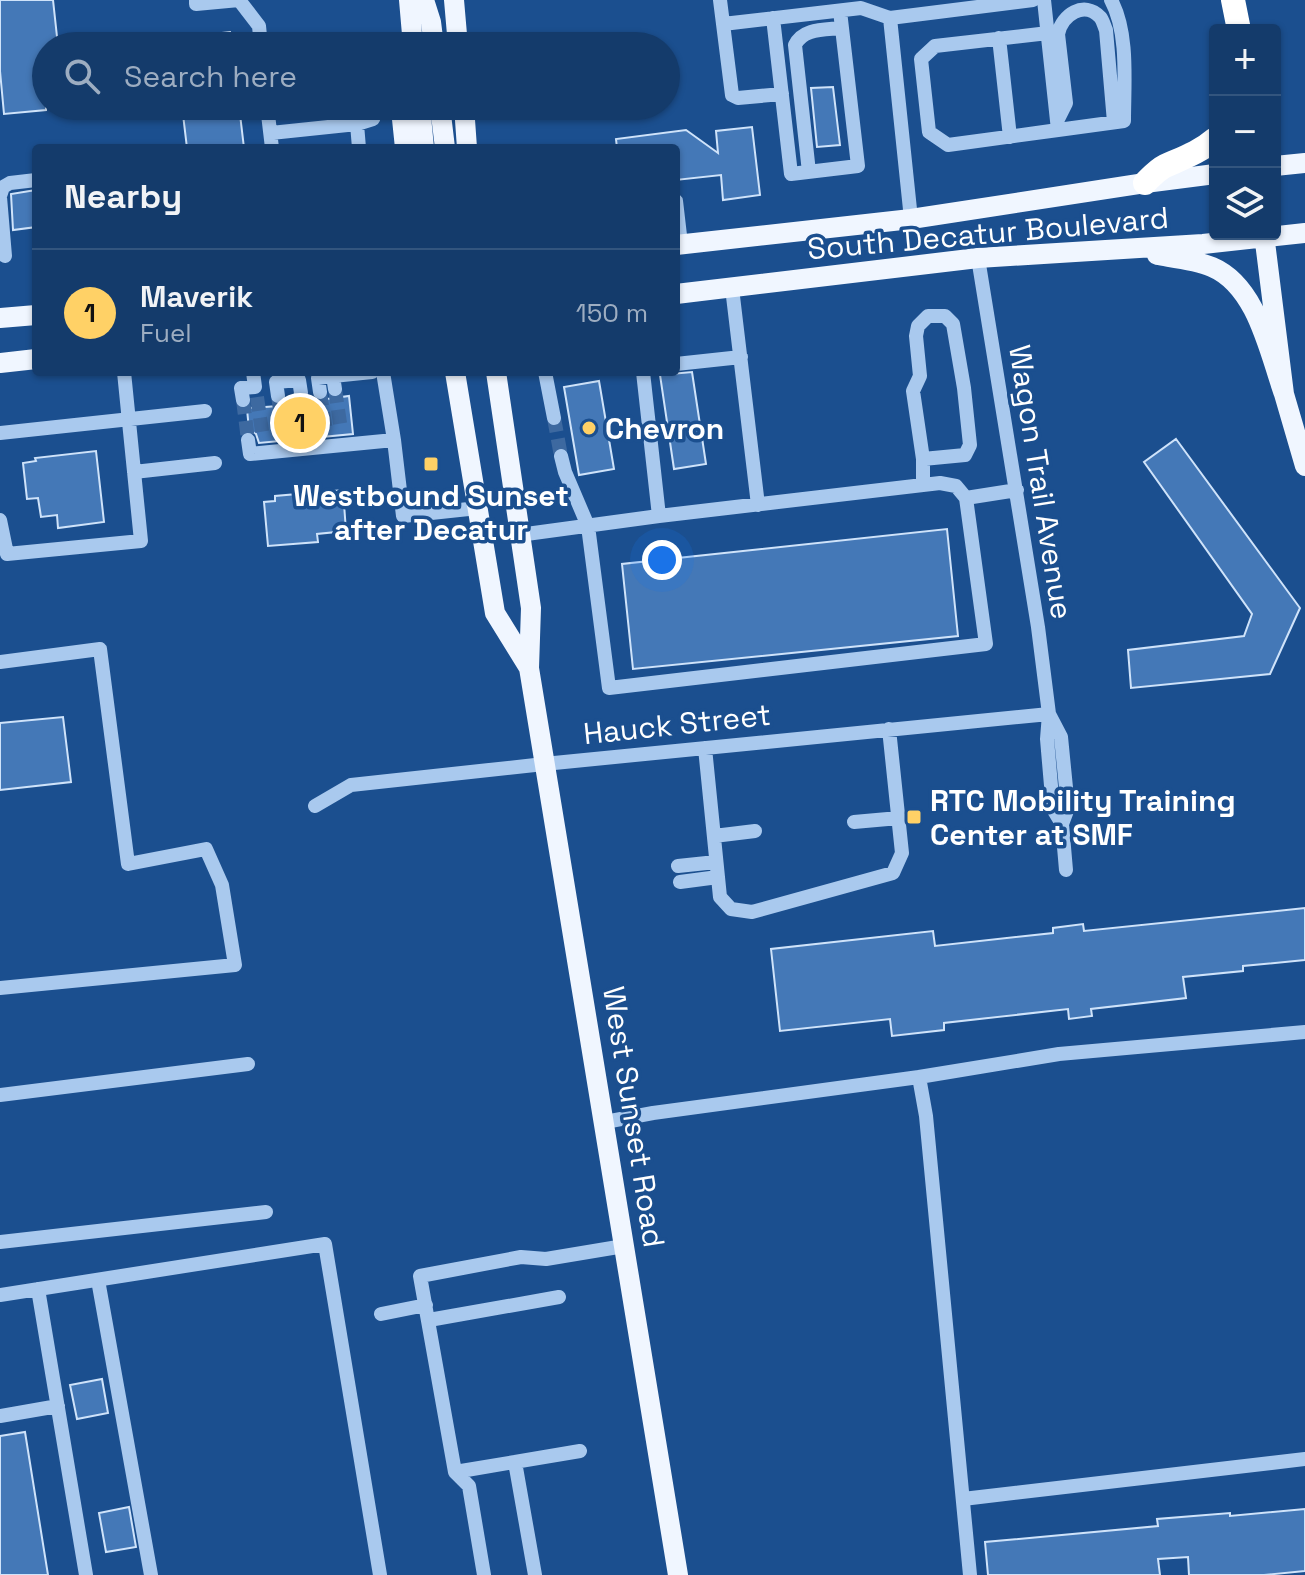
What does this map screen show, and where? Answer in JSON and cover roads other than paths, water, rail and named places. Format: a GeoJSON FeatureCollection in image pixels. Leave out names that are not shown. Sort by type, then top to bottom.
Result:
{"type":"FeatureCollection","features":[{"type":"Feature","properties":{"kind":"highway"},"geometry":{"type":"LineString","coordinates":[[1226,0],[1226,24]]}},
{"type":"Feature","properties":{"kind":"highway"},"geometry":{"type":"LineString","coordinates":[[1233,0],[1238,24]]}},
{"type":"Feature","properties":{"kind":"highway"},"geometry":{"type":"LineString","coordinates":[[1145,183],[1162,167],[1209,144]]}},
{"type":"Feature","properties":{"kind":"main road"},"geometry":{"type":"LineString","coordinates":[[409,0],[412,32]]}},
{"type":"Feature","properties":{"kind":"main road"},"geometry":{"type":"LineString","coordinates":[[424,0],[432,32]]}},
{"type":"Feature","properties":{"kind":"main road"},"geometry":{"type":"LineString","coordinates":[[454,0],[457,32]]}},
{"type":"Feature","properties":{"kind":"main road"},"geometry":{"type":"LineString","coordinates":[[402,120],[405,144]]}},
{"type":"Feature","properties":{"kind":"main road"},"geometry":{"type":"LineString","coordinates":[[421,120],[424,144]]}},
{"type":"Feature","properties":{"kind":"main road"},"geometry":{"type":"LineString","coordinates":[[442,120],[445,144]]}},
{"type":"Feature","properties":{"kind":"main road"},"geometry":{"type":"LineString","coordinates":[[465,120],[467,144]]}},
{"type":"Feature","properties":{"kind":"main road"},"geometry":{"type":"LineString","coordinates":[[1281,165],[1305,163]]}},
{"type":"Feature","properties":{"kind":"main road","name":"South Decatur Boulevard"},"geometry":{"type":"LineString","coordinates":[[680,245],[911,219],[1209,175]]}},
{"type":"Feature","properties":{"kind":"main road","name":"South Decatur Boulevard"},"geometry":{"type":"LineString","coordinates":[[1281,235],[1305,233]]}},
{"type":"Feature","properties":{"kind":"main road","name":"South Decatur Boulevard"},"geometry":{"type":"LineString","coordinates":[[680,294],[978,258],[1220,240]]}},
{"type":"Feature","properties":{"kind":"main road"},"geometry":{"type":"LineString","coordinates":[[1265,240],[1284,394]]}},
{"type":"Feature","properties":{"kind":"main road"},"geometry":{"type":"LineString","coordinates":[[1122,249],[1204,264],[1216,268],[1234,281],[1251,302],[1284,394],[1305,466]]}},
{"type":"Feature","properties":{"kind":"main road"},"geometry":{"type":"LineString","coordinates":[[0,318],[32,315]]}},
{"type":"Feature","properties":{"kind":"main road"},"geometry":{"type":"LineString","coordinates":[[0,363],[32,359]]}},
{"type":"Feature","properties":{"kind":"main road","name":"West Sunset Road"},"geometry":{"type":"LineString","coordinates":[[456,376],[495,613],[529,668]]}},
{"type":"Feature","properties":{"kind":"main road","name":"West Sunset Road"},"geometry":{"type":"LineString","coordinates":[[497,376],[531,608],[529,668],[678,1575]]}},
{"type":"Feature","properties":{"kind":"street"},"geometry":{"type":"LineString","coordinates":[[196,0],[196,4],[239,0],[259,26],[260,32]]}},
{"type":"Feature","properties":{"kind":"street"},"geometry":{"type":"LineString","coordinates":[[720,0],[732,95],[738,98],[782,94]]}},
{"type":"Feature","properties":{"kind":"street"},"geometry":{"type":"LineString","coordinates":[[918,14],[929,0]]}},
{"type":"Feature","properties":{"kind":"street"},"geometry":{"type":"LineString","coordinates":[[723,24],[861,8],[890,18],[1025,0]]}},
{"type":"Feature","properties":{"kind":"street"},"geometry":{"type":"LineString","coordinates":[[1044,0],[1058,126]]}},
{"type":"Feature","properties":{"kind":"street"},"geometry":{"type":"LineString","coordinates":[[1048,33],[935,46],[921,59],[929,132],[948,145],[1010,137],[1058,126],[1124,121],[1121,22],[1111,0]]}},
{"type":"Feature","properties":{"kind":"street"},"geometry":{"type":"LineString","coordinates":[[1058,126],[1066,103],[1058,34],[1060,24],[1069,13],[1085,9],[1099,16],[1106,30],[1114,122]]}},
{"type":"Feature","properties":{"kind":"street"},"geometry":{"type":"LineString","coordinates":[[773,18],[791,174],[858,166],[840,11]]}},
{"type":"Feature","properties":{"kind":"street"},"geometry":{"type":"LineString","coordinates":[[890,18],[911,219]]}},
{"type":"Feature","properties":{"kind":"street"},"geometry":{"type":"LineString","coordinates":[[809,172],[795,45],[804,34],[842,28]]}},
{"type":"Feature","properties":{"kind":"street"},"geometry":{"type":"LineString","coordinates":[[999,38],[1010,137]]}},
{"type":"Feature","properties":{"kind":"street"},"geometry":{"type":"LineString","coordinates":[[269,120],[271,141],[370,120]]}},
{"type":"Feature","properties":{"kind":"street"},"geometry":{"type":"LineString","coordinates":[[357,124],[359,144]]}},
{"type":"Feature","properties":{"kind":"street"},"geometry":{"type":"LineString","coordinates":[[5,256],[0,197],[3,187],[32,180]]}},
{"type":"Feature","properties":{"kind":"street","name":"Wagon Trail Avenue"},"geometry":{"type":"LineString","coordinates":[[978,258],[1038,627],[1049,714],[1047,739],[1053,809],[1062,824],[1066,870]]}},
{"type":"Feature","properties":{"kind":"street"},"geometry":{"type":"LineString","coordinates":[[732,288],[758,505]]}},
{"type":"Feature","properties":{"kind":"street"},"geometry":{"type":"LineString","coordinates":[[923,459],[965,455],[970,445],[953,324],[945,316],[928,316],[918,326],[916,336],[920,376],[913,391],[923,459],[923,485]]}},
{"type":"Feature","properties":{"kind":"street"},"geometry":{"type":"LineString","coordinates":[[680,364],[741,357]]}},
{"type":"Feature","properties":{"kind":"street"},"geometry":{"type":"LineString","coordinates":[[0,520],[7,554],[141,541],[124,376]]}},
{"type":"Feature","properties":{"kind":"street"},"geometry":{"type":"LineString","coordinates":[[252,389],[326,384],[357,376]]}},
{"type":"Feature","properties":{"kind":"street"},"geometry":{"type":"LineString","coordinates":[[384,376],[403,516],[478,508]]}},
{"type":"Feature","properties":{"kind":"street"},"geometry":{"type":"LineString","coordinates":[[546,376],[554,418]]}},
{"type":"Feature","properties":{"kind":"street"},"geometry":{"type":"LineString","coordinates":[[643,376],[659,516]]}},
{"type":"Feature","properties":{"kind":"street"},"geometry":{"type":"LineString","coordinates":[[0,433],[205,411]]}},
{"type":"Feature","properties":{"kind":"street"},"geometry":{"type":"LineString","coordinates":[[306,432],[308,448]]}},
{"type":"Feature","properties":{"kind":"street"},"geometry":{"type":"LineString","coordinates":[[259,443],[286,443],[308,448],[335,438],[394,440]]}},
{"type":"Feature","properties":{"kind":"street"},"geometry":{"type":"LineString","coordinates":[[519,535],[588,526],[659,516],[940,483],[956,486],[966,498],[986,644],[609,688],[588,526],[561,456]]}},
{"type":"Feature","properties":{"kind":"street"},"geometry":{"type":"LineString","coordinates":[[134,472],[215,463]]}},
{"type":"Feature","properties":{"kind":"street"},"geometry":{"type":"LineString","coordinates":[[966,498],[1017,490]]}},
{"type":"Feature","properties":{"kind":"street"},"geometry":{"type":"LineString","coordinates":[[0,662],[100,649],[128,864],[206,849],[222,885],[235,965],[0,988]]}},
{"type":"Feature","properties":{"kind":"street","name":"Hauck Street"},"geometry":{"type":"LineString","coordinates":[[315,806],[351,785],[1049,714]]}},
{"type":"Feature","properties":{"kind":"street"},"geometry":{"type":"LineString","coordinates":[[705,748],[720,897],[731,909],[752,912],[893,873],[902,853],[889,729]]}},
{"type":"Feature","properties":{"kind":"street"},"geometry":{"type":"LineString","coordinates":[[854,822],[899,818]]}},
{"type":"Feature","properties":{"kind":"street"},"geometry":{"type":"LineString","coordinates":[[714,836],[755,831]]}},
{"type":"Feature","properties":{"kind":"street"},"geometry":{"type":"LineString","coordinates":[[716,862],[679,874],[718,877]]}},
{"type":"Feature","properties":{"kind":"street"},"geometry":{"type":"LineString","coordinates":[[605,1122],[1059,1054],[1305,1032]]}},
{"type":"Feature","properties":{"kind":"street"},"geometry":{"type":"LineString","coordinates":[[0,1095],[248,1064]]}},
{"type":"Feature","properties":{"kind":"street"},"geometry":{"type":"LineString","coordinates":[[919,1077],[926,1116],[970,1575]]}},
{"type":"Feature","properties":{"kind":"street"},"geometry":{"type":"LineString","coordinates":[[0,1242],[266,1212]]}},
{"type":"Feature","properties":{"kind":"street"},"geometry":{"type":"LineString","coordinates":[[0,1295],[325,1244],[380,1575]]}},
{"type":"Feature","properties":{"kind":"street"},"geometry":{"type":"LineString","coordinates":[[484,1575],[469,1486],[455,1472],[420,1276],[521,1257],[546,1259],[624,1246]]}},
{"type":"Feature","properties":{"kind":"street"},"geometry":{"type":"LineString","coordinates":[[98,1280],[151,1575]]}},
{"type":"Feature","properties":{"kind":"street"},"geometry":{"type":"LineString","coordinates":[[38,1289],[86,1575]]}},
{"type":"Feature","properties":{"kind":"street"},"geometry":{"type":"LineString","coordinates":[[381,1314],[427,1313],[559,1297]]}},
{"type":"Feature","properties":{"kind":"street"},"geometry":{"type":"LineString","coordinates":[[0,1416],[58,1406]]}},
{"type":"Feature","properties":{"kind":"street"},"geometry":{"type":"LineString","coordinates":[[455,1472],[580,1451]]}},
{"type":"Feature","properties":{"kind":"street"},"geometry":{"type":"LineString","coordinates":[[963,1499],[1305,1459]]}},
{"type":"Feature","properties":{"kind":"street"},"geometry":{"type":"LineString","coordinates":[[515,1462],[535,1575]]}},
{"type":"Feature","properties":{"kind":"tunnel"},"geometry":{"type":"LineString","coordinates":[[335,389],[341,430]]}},
{"type":"Feature","properties":{"kind":"tunnel"},"geometry":{"type":"LineString","coordinates":[[320,392],[326,432]]}},
{"type":"Feature","properties":{"kind":"tunnel"},"geometry":{"type":"LineString","coordinates":[[301,393],[306,432]]}},
{"type":"Feature","properties":{"kind":"tunnel"},"geometry":{"type":"LineString","coordinates":[[278,396],[284,436]]}},
{"type":"Feature","properties":{"kind":"tunnel"},"geometry":{"type":"LineString","coordinates":[[257,397],[263,438]]}},
{"type":"Feature","properties":{"kind":"tunnel"},"geometry":{"type":"LineString","coordinates":[[243,400],[248,440]]}},
{"type":"Feature","properties":{"kind":"tunnel"},"geometry":{"type":"LineString","coordinates":[[554,418],[561,456]]}},
{"type":"Feature","properties":{"kind":"place","name":"Maverik"},"geometry":{"type":"Point","coordinates":[300,423]}},
{"type":"Feature","properties":{"kind":"place","name":"Chevron"},"geometry":{"type":"Point","coordinates":[589,428]}},
{"type":"Feature","properties":{"kind":"place","name":"Westbound Sunset after Decatur"},"geometry":{"type":"Point","coordinates":[431,464]}},
{"type":"Feature","properties":{"kind":"place","name":"RTC Mobility Training Center at SMF"},"geometry":{"type":"Point","coordinates":[914,817]}}]}
